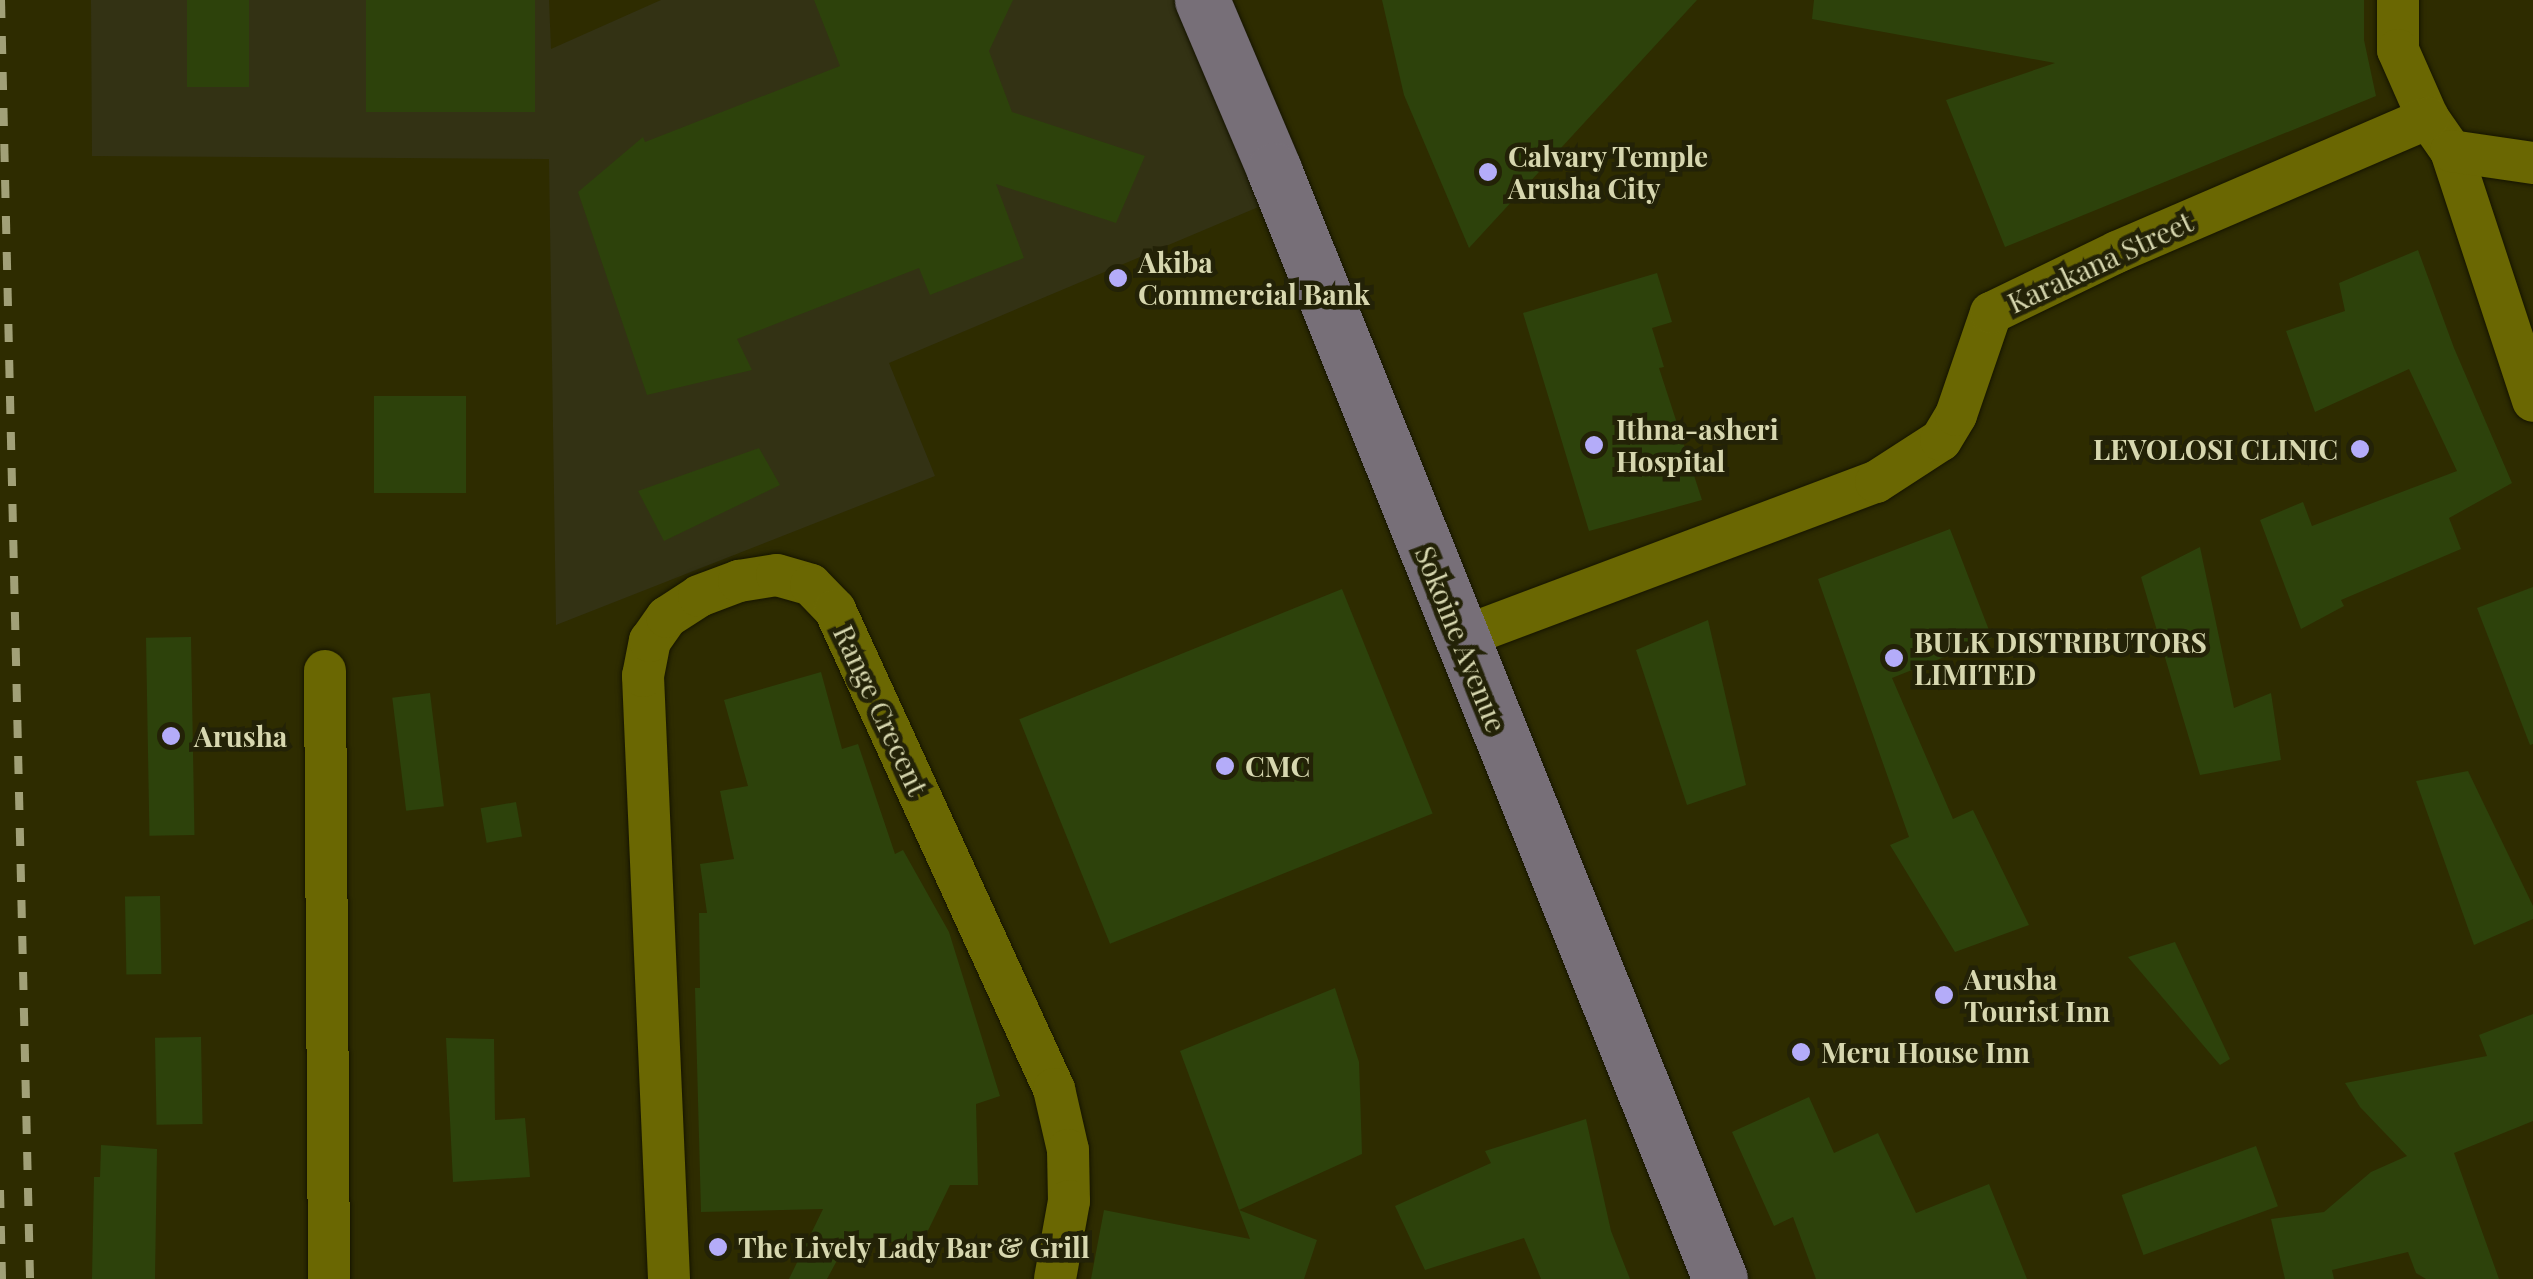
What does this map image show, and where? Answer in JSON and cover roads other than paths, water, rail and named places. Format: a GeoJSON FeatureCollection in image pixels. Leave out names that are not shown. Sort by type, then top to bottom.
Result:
{"type":"FeatureCollection","features":[{"type":"Feature","properties":{"kind":"main road","name":"Sokoine Avenue"},"geometry":{"type":"LineString","coordinates":[[1202,0],[1720,1279]]}},
{"type":"Feature","properties":{"kind":"street"},"geometry":{"type":"LineString","coordinates":[[2398,0],[2398,50],[2440,134],[2533,401]]}},
{"type":"Feature","properties":{"kind":"street","name":"Karakana Street"},"geometry":{"type":"LineString","coordinates":[[1460,638],[1876,482],[1941,440],[1956,415],[1991,313],[2109,255],[2440,134]]}},
{"type":"Feature","properties":{"kind":"street"},"geometry":{"type":"LineString","coordinates":[[2440,134],[2533,162]]}},
{"type":"Feature","properties":{"kind":"street","name":"Range Crecent"},"geometry":{"type":"LineString","coordinates":[[669,1279],[659,1127],[643,676],[650,641],[667,617],[699,596],[778,575],[812,585],[835,610],[1054,1089],[1068,1150],[1069,1201],[1054,1279]]}},
{"type":"Feature","properties":{"kind":"street"},"geometry":{"type":"LineString","coordinates":[[325,671],[329,1279]]}},
{"type":"Feature","properties":{"kind":"railway"},"geometry":{"type":"LineString","coordinates":[[1,0],[30,1279]]}},
{"type":"Feature","properties":{"kind":"railway"},"geometry":{"type":"LineString","coordinates":[[0,1190],[2,1279]]}},
{"type":"Feature","properties":{"kind":"place","name":"Calvary Temple Arusha City"},"geometry":{"type":"Point","coordinates":[1488,172]}},
{"type":"Feature","properties":{"kind":"place","name":"Akiba Commercial Bank"},"geometry":{"type":"Point","coordinates":[1118,278]}},
{"type":"Feature","properties":{"kind":"place","name":"Ithna-asheri Hospital"},"geometry":{"type":"Point","coordinates":[1594,445]}},
{"type":"Feature","properties":{"kind":"place","name":"LEVOLOSI CLINIC"},"geometry":{"type":"Point","coordinates":[2360,449]}},
{"type":"Feature","properties":{"kind":"place","name":"BULK DISTRIBUTORS LIMITED"},"geometry":{"type":"Point","coordinates":[1894,658]}},
{"type":"Feature","properties":{"kind":"place","name":"Arusha"},"geometry":{"type":"Point","coordinates":[171,736]}},
{"type":"Feature","properties":{"kind":"place","name":"CMC"},"geometry":{"type":"Point","coordinates":[1225,766]}},
{"type":"Feature","properties":{"kind":"place","name":"Arusha Tourist Inn"},"geometry":{"type":"Point","coordinates":[1944,995]}},
{"type":"Feature","properties":{"kind":"place","name":"Meru House Inn"},"geometry":{"type":"Point","coordinates":[1801,1052]}},
{"type":"Feature","properties":{"kind":"place","name":"The Lively Lady Bar & Grill"},"geometry":{"type":"Point","coordinates":[718,1247]}}]}
